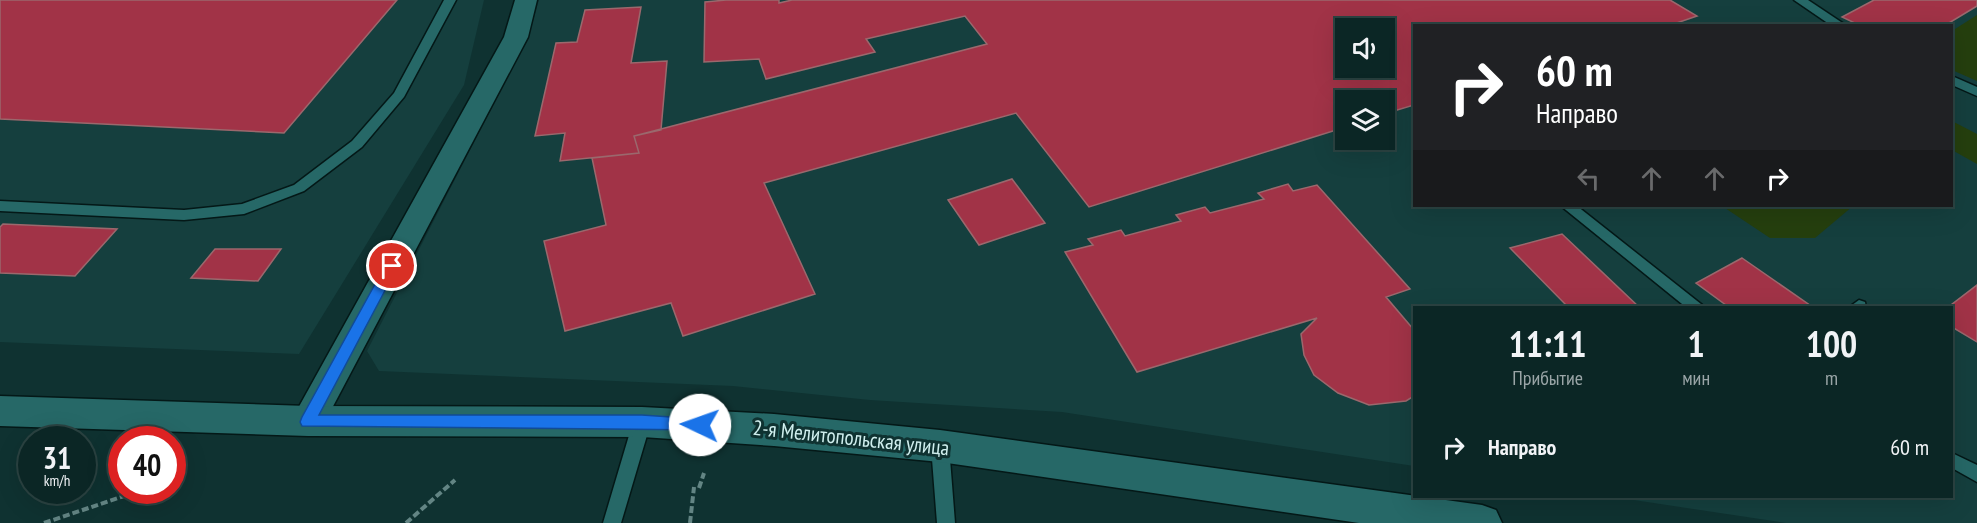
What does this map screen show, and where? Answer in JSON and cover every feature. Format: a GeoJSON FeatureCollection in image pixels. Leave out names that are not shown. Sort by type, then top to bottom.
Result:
{"type":"FeatureCollection","features":[{"type":"Feature","properties":{"kind":"street"},"geometry":{"type":"LineString","coordinates":[[308,422],[516,37],[526,0]]}},
{"type":"Feature","properties":{"kind":"street","name":"2-я Мелитопольская улица"},"geometry":{"type":"LineString","coordinates":[[0,411],[308,422],[642,422],[856,436],[940,446],[1411,517],[1482,523]]}},
{"type":"Feature","properties":{"kind":"lane"},"geometry":{"type":"LineString","coordinates":[[0,206],[184,215],[244,209],[299,188],[357,144],[400,94],[450,0]]}},
{"type":"Feature","properties":{"kind":"lane"},"geometry":{"type":"LineString","coordinates":[[1800,0],[1838,24]]}},
{"type":"Feature","properties":{"kind":"lane"},"geometry":{"type":"LineString","coordinates":[[1953,80],[1977,92]]}},
{"type":"Feature","properties":{"kind":"lane"},"geometry":{"type":"LineString","coordinates":[[1569,207],[1650,273],[1695,306]]}},
{"type":"Feature","properties":{"kind":"lane"},"geometry":{"type":"LineString","coordinates":[[612,523],[642,422]]}},
{"type":"Feature","properties":{"kind":"lane"},"geometry":{"type":"LineString","coordinates":[[940,446],[946,523]]}},
{"type":"Feature","properties":{"kind":"lane"},"geometry":{"type":"LineString","coordinates":[[1953,461],[1977,474]]}},
{"type":"Feature","properties":{"kind":"path"},"geometry":{"type":"LineString","coordinates":[[690,523],[696,487],[704,473]]}},
{"type":"Feature","properties":{"kind":"path"},"geometry":{"type":"LineString","coordinates":[[406,523],[455,480]]}},
{"type":"Feature","properties":{"kind":"path"},"geometry":{"type":"LineString","coordinates":[[44,523],[108,501]]}},
{"type":"Feature","properties":{"kind":"shaded area"},"geometry":{"type":"Polygon","coordinates":[[[0,0],[484,0],[464,85],[299,354],[0,342],[0,0]]]}},
{"type":"Feature","properties":{"kind":"shaded area"},"geometry":{"type":"Polygon","coordinates":[[[539,0],[1977,0],[1977,523],[1786,523],[1621,498],[1953,498],[1953,306],[1413,306],[1413,466],[1062,412],[870,400],[733,386],[379,371],[367,351],[529,35],[539,0]]]}},
{"type":"Feature","properties":{"kind":"green space"},"geometry":{"type":"Polygon","coordinates":[[[1977,15],[1977,81],[1953,70],[1953,30],[1977,15]]]}},
{"type":"Feature","properties":{"kind":"green space"},"geometry":{"type":"Polygon","coordinates":[[[1953,122],[1977,134],[1977,164],[1953,151],[1953,122]]]}},
{"type":"Feature","properties":{"kind":"green space"},"geometry":{"type":"Polygon","coordinates":[[[1724,207],[1852,207],[1815,238],[1770,238],[1724,207]]]}},
{"type":"Feature","properties":{"kind":"building"},"geometry":{"type":"Polygon","coordinates":[[[0,0],[397,0],[284,133],[0,119],[0,0]]]}},
{"type":"Feature","properties":{"kind":"building"},"geometry":{"type":"Polygon","coordinates":[[[726,0],[779,0],[779,3],[792,0],[1670,0],[1697,16],[1674,24],[1413,24],[1413,105],[1395,111],[1395,90],[1335,90],[1335,130],[1089,207],[1016,113],[764,183],[815,294],[683,336],[671,303],[565,331],[544,241],[606,225],[592,158],[639,153],[634,136],[987,44],[965,16],[866,39],[875,52],[766,79],[759,59],[704,62],[705,2],[726,0]]]}},
{"type":"Feature","properties":{"kind":"building"},"geometry":{"type":"Polygon","coordinates":[[[1874,0],[1977,0],[1977,6],[1947,24],[1857,24],[1842,17],[1874,0]]]}},
{"type":"Feature","properties":{"kind":"building"},"geometry":{"type":"Polygon","coordinates":[[[641,7],[631,63],[667,61],[661,130],[634,136],[639,153],[560,161],[565,133],[535,136],[556,43],[577,42],[585,10],[641,7]]]}},
{"type":"Feature","properties":{"kind":"building"},"geometry":{"type":"Polygon","coordinates":[[[1012,179],[1045,223],[979,245],[948,200],[1012,179]]]}},
{"type":"Feature","properties":{"kind":"building"},"geometry":{"type":"Polygon","coordinates":[[[1288,184],[1293,191],[1317,185],[1410,289],[1386,297],[1413,329],[1413,397],[1406,401],[1369,405],[1338,393],[1314,375],[1304,355],[1301,334],[1317,318],[1137,372],[1065,252],[1093,245],[1088,239],[1121,230],[1125,236],[1181,221],[1176,215],[1205,207],[1210,213],[1264,199],[1258,193],[1288,184]]]}},
{"type":"Feature","properties":{"kind":"building"},"geometry":{"type":"Polygon","coordinates":[[[3,224],[117,229],[75,276],[0,273],[0,227],[3,224]]]}},
{"type":"Feature","properties":{"kind":"building"},"geometry":{"type":"Polygon","coordinates":[[[1562,234],[1638,306],[1567,306],[1510,248],[1562,234]]]}},
{"type":"Feature","properties":{"kind":"building"},"geometry":{"type":"Polygon","coordinates":[[[215,249],[281,249],[258,281],[191,278],[215,249]]]}},
{"type":"Feature","properties":{"kind":"building"},"geometry":{"type":"Polygon","coordinates":[[[1742,258],[1811,306],[1727,306],[1696,283],[1742,258]]]}},
{"type":"Feature","properties":{"kind":"building"},"geometry":{"type":"Polygon","coordinates":[[[1977,285],[1977,342],[1953,328],[1953,306],[1950,306],[1977,285]]]}},
{"type":"Feature","properties":{"kind":"route"},"geometry":{"type":"LineString","coordinates":[[392,266],[308,422],[642,422],[700,425]]}}]}
